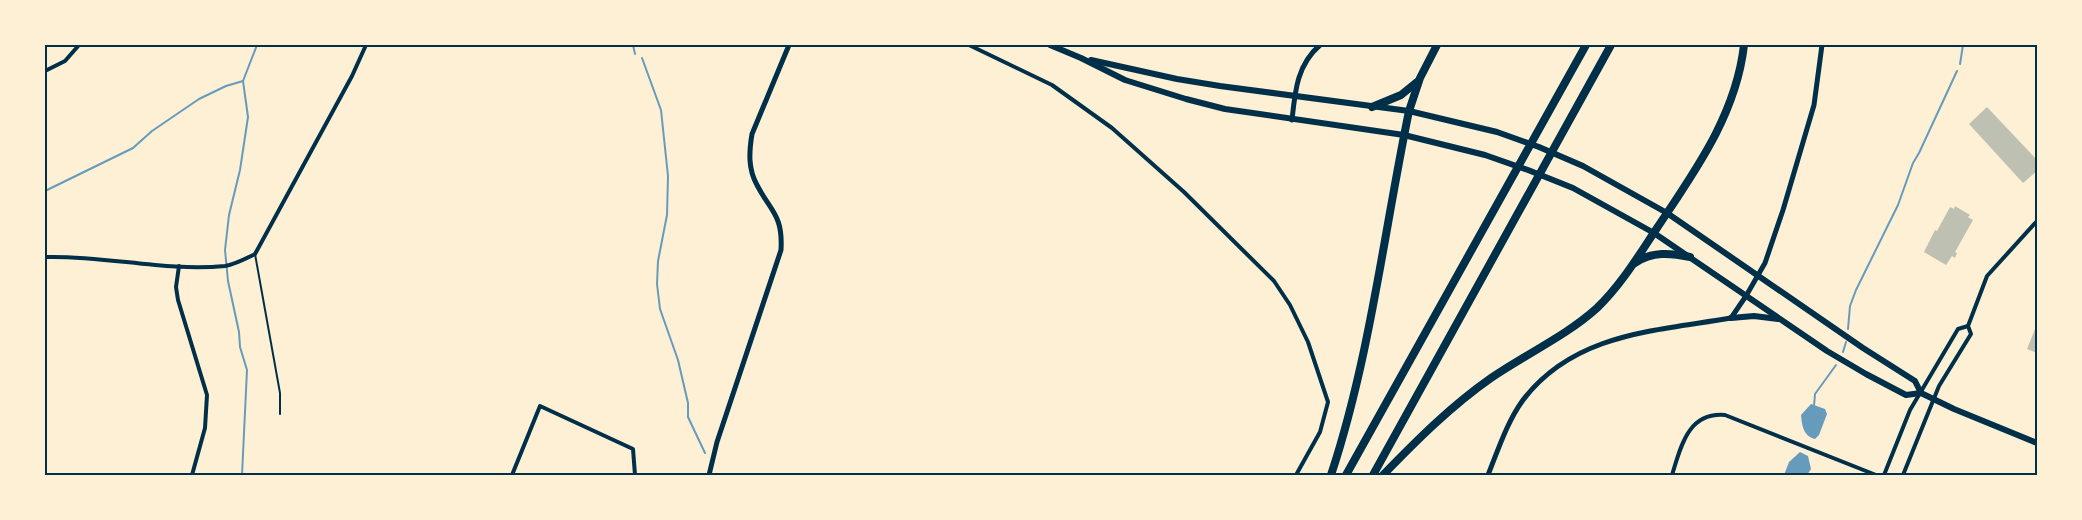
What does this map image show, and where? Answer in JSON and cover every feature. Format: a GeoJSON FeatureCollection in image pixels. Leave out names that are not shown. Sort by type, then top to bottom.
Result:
{"type":"FeatureCollection","features":[{"type":"Feature","properties":{"kind":"highway"},"geometry":{"type":"LineString","coordinates":[[1331,475],[1364,355],[1409,111],[1420,78],[1437,45]]}},
{"type":"Feature","properties":{"kind":"highway"},"geometry":{"type":"LineString","coordinates":[[1346,475],[1586,45]]}},
{"type":"Feature","properties":{"kind":"highway"},"geometry":{"type":"LineString","coordinates":[[1373,475],[1611,45]]}},
{"type":"Feature","properties":{"kind":"highway"},"geometry":{"type":"LineString","coordinates":[[1383,475],[1429,429],[1475,390],[1578,323],[1598,307],[1632,266],[1718,133],[1732,96],[1744,45]]}},
{"type":"Feature","properties":{"kind":"highway"},"geometry":{"type":"LineString","coordinates":[[1372,107],[1401,95],[1420,78]]}},
{"type":"Feature","properties":{"kind":"highway"},"geometry":{"type":"LineString","coordinates":[[1632,266],[1641,259],[1662,254],[1690,257]]}},
{"type":"Feature","properties":{"kind":"main road"},"geometry":{"type":"LineString","coordinates":[[1050,45],[1125,80],[1153,90],[1225,109],[1404,135],[1485,155],[1573,188],[1654,233],[1827,351],[1906,396],[1921,393],[2037,444]]}},
{"type":"Feature","properties":{"kind":"main road"},"geometry":{"type":"LineString","coordinates":[[1082,58],[1177,79],[1409,111],[1497,132],[1539,147],[1583,166],[1667,213],[1915,381],[1921,393]]}},
{"type":"Feature","properties":{"kind":"main road"},"geometry":{"type":"LineString","coordinates":[[1731,318],[1754,316],[1782,320]]}},
{"type":"Feature","properties":{"kind":"street"},"geometry":{"type":"LineString","coordinates":[[45,70],[65,61],[79,45]]}},
{"type":"Feature","properties":{"kind":"street"},"geometry":{"type":"LineString","coordinates":[[45,257],[178,266],[226,266],[255,254],[352,76],[366,45]]}},
{"type":"Feature","properties":{"kind":"street"},"geometry":{"type":"LineString","coordinates":[[709,475],[717,442],[781,249],[782,238],[777,216],[757,185],[752,172],[749,148],[752,135],[789,45]]}},
{"type":"Feature","properties":{"kind":"street"},"geometry":{"type":"LineString","coordinates":[[969,45],[1052,86],[1112,128],[1184,192],[1274,281],[1290,305],[1308,342],[1328,402],[1320,432],[1296,475]]}},
{"type":"Feature","properties":{"kind":"street"},"geometry":{"type":"LineString","coordinates":[[1292,120],[1294,96],[1304,65],[1320,45]]}},
{"type":"Feature","properties":{"kind":"street"},"geometry":{"type":"LineString","coordinates":[[1488,475],[1511,420],[1523,401],[1539,382],[1576,354],[1618,338],[1731,318],[1765,263],[1783,210],[1808,128],[1819,79],[1822,45]]}},
{"type":"Feature","properties":{"kind":"street"},"geometry":{"type":"LineString","coordinates":[[1903,475],[1939,386],[1971,334],[1968,326],[1987,276],[2037,221]]}},
{"type":"Feature","properties":{"kind":"street"},"geometry":{"type":"LineString","coordinates":[[178,266],[177,300],[207,395],[205,428],[192,475]]}},
{"type":"Feature","properties":{"kind":"street"},"geometry":{"type":"LineString","coordinates":[[1884,475],[1910,410],[1958,329],[1968,326]]}},
{"type":"Feature","properties":{"kind":"street"},"geometry":{"type":"LineString","coordinates":[[512,475],[540,406],[633,449],[635,475]]}},
{"type":"Feature","properties":{"kind":"street"},"geometry":{"type":"LineString","coordinates":[[1672,475],[1685,438],[1694,424],[1704,417],[1717,415],[1725,416],[1876,475]]}},
{"type":"Feature","properties":{"kind":"lane"},"geometry":{"type":"LineString","coordinates":[[255,254],[280,393],[280,414]]}},
{"type":"Feature","properties":{"kind":"water"},"geometry":{"type":"Polygon","coordinates":[[[1811,404],[1825,409],[1827,414],[1819,435],[1815,439],[1806,433],[1801,419],[1801,415],[1811,404]]]}},
{"type":"Feature","properties":{"kind":"water"},"geometry":{"type":"Polygon","coordinates":[[[1800,452],[1808,456],[1811,469],[1807,475],[1784,475],[1789,462],[1800,452]]]}},
{"type":"Feature","properties":{"kind":"building"},"geometry":{"type":"Polygon","coordinates":[[[1987,107],[2037,160],[2037,171],[2023,183],[1969,124],[1987,107]]]}},
{"type":"Feature","properties":{"kind":"building"},"geometry":{"type":"Polygon","coordinates":[[[1955,206],[1970,215],[1968,217],[1973,220],[1955,252],[1957,253],[1955,258],[1952,256],[1946,265],[1924,252],[1950,207],[1954,209],[1955,206]]]}},
{"type":"Feature","properties":{"kind":"building"},"geometry":{"type":"Polygon","coordinates":[[[2037,324],[2037,353],[2027,349],[2037,324]]]}},
{"type":"Feature","properties":{"kind":"waterway"},"geometry":{"type":"LineString","coordinates":[[242,475],[247,370],[240,347],[225,250],[229,215],[240,170],[248,117],[243,81],[257,45]]}},
{"type":"Feature","properties":{"kind":"waterway"},"geometry":{"type":"LineString","coordinates":[[633,45],[635,54]]}},
{"type":"Feature","properties":{"kind":"waterway"},"geometry":{"type":"LineString","coordinates":[[1960,64],[1963,45]]}},
{"type":"Feature","properties":{"kind":"waterway"},"geometry":{"type":"LineString","coordinates":[[642,58],[661,110],[668,176],[667,215],[658,261],[657,284],[660,309],[678,360],[688,403],[688,417],[705,453]]}},
{"type":"Feature","properties":{"kind":"waterway"},"geometry":{"type":"LineString","coordinates":[[1848,329],[1850,306],[1856,290],[1898,205],[1913,163],[1957,71]]}},
{"type":"Feature","properties":{"kind":"waterway"},"geometry":{"type":"LineString","coordinates":[[45,191],[133,148],[152,131],[199,99],[226,86],[243,81]]}},
{"type":"Feature","properties":{"kind":"waterway"},"geometry":{"type":"LineString","coordinates":[[1843,352],[1846,342]]}},
{"type":"Feature","properties":{"kind":"waterway"},"geometry":{"type":"LineString","coordinates":[[1814,406],[1815,394],[1836,365]]}}]}
